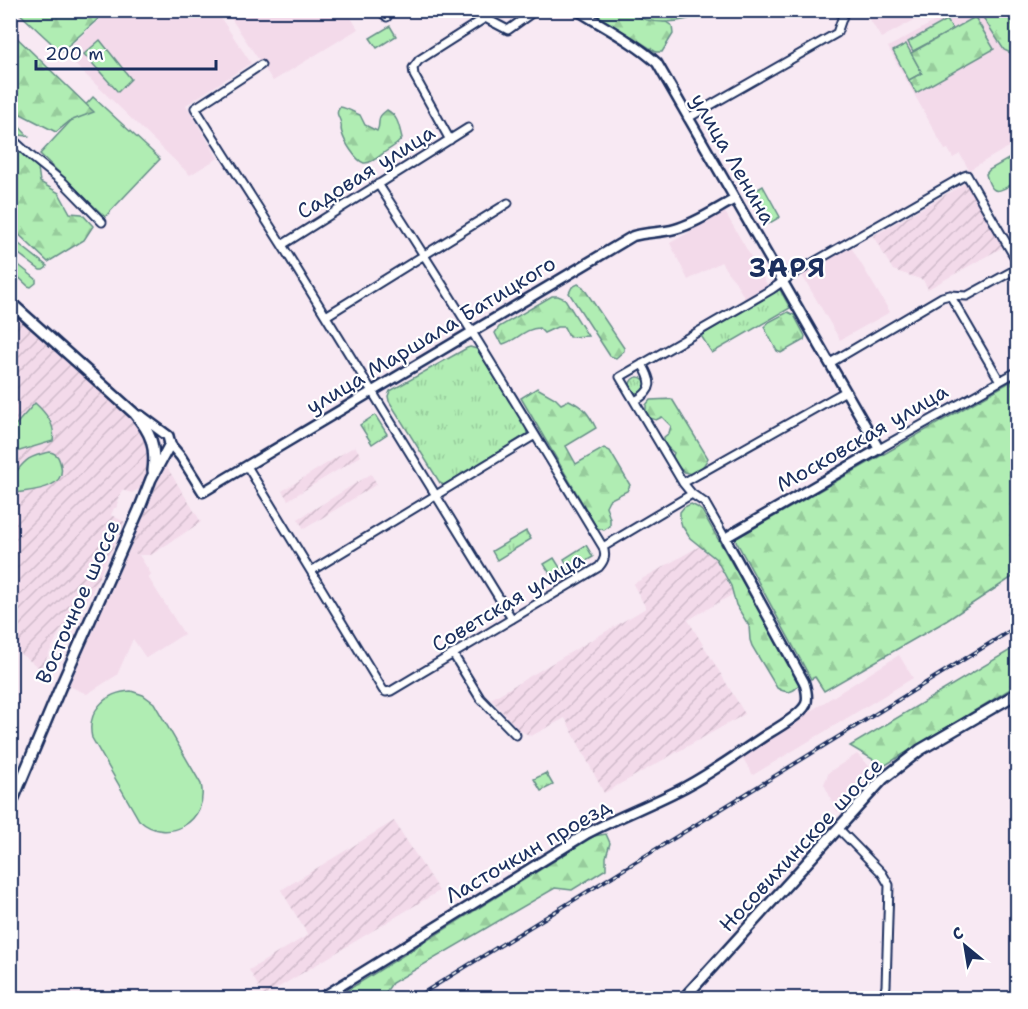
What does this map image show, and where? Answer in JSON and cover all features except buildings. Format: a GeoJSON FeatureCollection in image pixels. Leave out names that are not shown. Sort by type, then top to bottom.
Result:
{"type":"FeatureCollection","features":[{"type":"Feature","properties":{"kind":"main road"},"geometry":{"type":"LineString","coordinates":[[10,302],[135,414],[157,450],[165,450],[169,442]]}},
{"type":"Feature","properties":{"kind":"main road"},"geometry":{"type":"LineString","coordinates":[[123,403],[169,442]]}},
{"type":"Feature","properties":{"kind":"main road"},"geometry":{"type":"LineString","coordinates":[[153,443],[154,437],[161,433],[169,442]]}},
{"type":"Feature","properties":{"kind":"main road","name":"Восточное шоссе"},"geometry":{"type":"LineString","coordinates":[[10,807],[169,442]]}},
{"type":"Feature","properties":{"kind":"main road","name":"Восточное шоссе"},"geometry":{"type":"LineString","coordinates":[[151,479],[154,464],[153,443]]}},
{"type":"Feature","properties":{"kind":"main road","name":"Носовихинское шоссе"},"geometry":{"type":"LineString","coordinates":[[684,999],[883,779],[913,755],[1017,694]]}},
{"type":"Feature","properties":{"kind":"street"},"geometry":{"type":"LineString","coordinates":[[379,10],[387,16]]}},
{"type":"Feature","properties":{"kind":"street"},"geometry":{"type":"LineString","coordinates":[[450,140],[414,75],[413,68],[419,60],[485,18],[508,30],[536,10]]}},
{"type":"Feature","properties":{"kind":"street","name":"улица Ленина"},"geometry":{"type":"LineString","coordinates":[[577,10],[650,56],[657,63],[879,449]]}},
{"type":"Feature","properties":{"kind":"street"},"geometry":{"type":"LineString","coordinates":[[688,118],[837,33],[845,10]]}},
{"type":"Feature","properties":{"kind":"street"},"geometry":{"type":"LineString","coordinates":[[261,65],[195,108],[512,619]]}},
{"type":"Feature","properties":{"kind":"street","name":"Садовая улица"},"geometry":{"type":"LineString","coordinates":[[282,245],[468,128]]}},
{"type":"Feature","properties":{"kind":"street"},"geometry":{"type":"LineString","coordinates":[[10,137],[64,183],[102,222]]}},
{"type":"Feature","properties":{"kind":"street"},"geometry":{"type":"LineString","coordinates":[[725,538],[705,503],[692,494],[683,483],[620,377],[795,273],[967,175],[1017,263]]}},
{"type":"Feature","properties":{"kind":"street"},"geometry":{"type":"LineString","coordinates":[[378,184],[425,255],[603,547]]}},
{"type":"Feature","properties":{"kind":"street","name":"улица Маршала Батицкого"},"geometry":{"type":"LineString","coordinates":[[169,442],[202,492],[633,236],[678,228],[735,199]]}},
{"type":"Feature","properties":{"kind":"street"},"geometry":{"type":"LineString","coordinates":[[326,316],[508,203]]}},
{"type":"Feature","properties":{"kind":"street"},"geometry":{"type":"LineString","coordinates":[[830,363],[942,297],[967,296],[1017,268]]}},
{"type":"Feature","properties":{"kind":"street"},"geometry":{"type":"LineString","coordinates":[[950,295],[1000,381]]}},
{"type":"Feature","properties":{"kind":"street"},"geometry":{"type":"LineString","coordinates":[[634,401],[645,395],[650,386],[649,374],[642,363]]}},
{"type":"Feature","properties":{"kind":"street","name":"Московская улица"},"geometry":{"type":"LineString","coordinates":[[725,538],[1017,371]]}},
{"type":"Feature","properties":{"kind":"street"},"geometry":{"type":"LineString","coordinates":[[683,483],[846,391]]}},
{"type":"Feature","properties":{"kind":"street"},"geometry":{"type":"LineString","coordinates":[[247,466],[311,571],[535,435]]}},
{"type":"Feature","properties":{"kind":"street","name":"Советская улица"},"geometry":{"type":"LineString","coordinates":[[311,571],[383,690],[391,691],[599,567],[604,560],[603,547],[692,494]]}},
{"type":"Feature","properties":{"kind":"street","name":"Ласточкин проезд"},"geometry":{"type":"LineString","coordinates":[[321,999],[585,834],[707,775],[804,707],[806,694],[804,682],[725,538]]}},
{"type":"Feature","properties":{"kind":"street"},"geometry":{"type":"LineString","coordinates":[[453,654],[480,698],[516,735]]}},
{"type":"Feature","properties":{"kind":"street"},"geometry":{"type":"LineString","coordinates":[[838,828],[882,873],[889,885],[886,987],[883,999]]}},
{"type":"Feature","properties":{"kind":"shaded area"},"geometry":{"type":"Polygon","coordinates":[[[109,11],[216,11],[251,63],[186,105],[218,158],[190,175],[63,53],[109,11]]]}},
{"type":"Feature","properties":{"kind":"shaded area"},"geometry":{"type":"Polygon","coordinates":[[[226,11],[347,11],[358,29],[273,81],[226,11]]]}},
{"type":"Feature","properties":{"kind":"shaded area"},"geometry":{"type":"Polygon","coordinates":[[[865,11],[931,11],[881,38],[865,11]]]}},
{"type":"Feature","properties":{"kind":"shaded area"},"geometry":{"type":"Polygon","coordinates":[[[954,11],[1017,11],[1017,142],[969,170],[960,154],[953,158],[948,149],[945,150],[888,47],[954,11]]]}},
{"type":"Feature","properties":{"kind":"shaded area"},"geometry":{"type":"Polygon","coordinates":[[[966,183],[1003,247],[928,289],[923,280],[893,270],[873,236],[966,183]]]}},
{"type":"Feature","properties":{"kind":"shaded area"},"geometry":{"type":"Polygon","coordinates":[[[725,212],[768,286],[745,299],[721,262],[688,280],[670,243],[725,212]]]}},
{"type":"Feature","properties":{"kind":"shaded area"},"geometry":{"type":"Polygon","coordinates":[[[851,247],[890,312],[840,340],[802,275],[851,247]]]}},
{"type":"Feature","properties":{"kind":"shaded area"},"geometry":{"type":"Polygon","coordinates":[[[11,310],[132,418],[143,431],[149,471],[143,487],[132,493],[122,490],[117,501],[119,502],[111,515],[125,522],[91,594],[88,598],[86,597],[71,629],[63,626],[41,669],[11,647],[11,310]]]}},
{"type":"Feature","properties":{"kind":"shaded area"},"geometry":{"type":"Polygon","coordinates":[[[355,446],[361,456],[288,500],[282,491],[355,446]]]}},
{"type":"Feature","properties":{"kind":"shaded area"},"geometry":{"type":"Polygon","coordinates":[[[165,464],[201,522],[151,555],[139,555],[128,551],[165,464]]]}},
{"type":"Feature","properties":{"kind":"shaded area"},"geometry":{"type":"Polygon","coordinates":[[[371,474],[377,484],[304,529],[298,519],[371,474]]]}},
{"type":"Feature","properties":{"kind":"shaded area"},"geometry":{"type":"Polygon","coordinates":[[[707,542],[737,592],[688,620],[745,714],[604,793],[565,718],[531,736],[519,730],[491,699],[646,608],[633,584],[707,542]]]}},
{"type":"Feature","properties":{"kind":"shaded area"},"geometry":{"type":"Polygon","coordinates":[[[128,551],[139,555],[151,574],[148,577],[184,634],[146,658],[133,639],[117,675],[87,694],[69,686],[128,551]]]}},
{"type":"Feature","properties":{"kind":"shaded area"},"geometry":{"type":"Polygon","coordinates":[[[899,655],[913,678],[753,775],[741,755],[899,655]]]}},
{"type":"Feature","properties":{"kind":"shaded area"},"geometry":{"type":"Polygon","coordinates":[[[857,754],[876,773],[837,812],[824,784],[829,772],[857,754]]]}},
{"type":"Feature","properties":{"kind":"shaded area"},"geometry":{"type":"Polygon","coordinates":[[[394,821],[439,891],[264,996],[249,970],[308,935],[281,890],[394,821]]]}},
{"type":"Feature","properties":{"kind":"green space"},"geometry":{"type":"Polygon","coordinates":[[[17,11],[107,11],[61,52],[17,11]]]}},
{"type":"Feature","properties":{"kind":"green space"},"geometry":{"type":"Polygon","coordinates":[[[590,11],[628,11],[638,17],[666,22],[672,26],[673,34],[662,52],[656,52],[590,11]]]}},
{"type":"Feature","properties":{"kind":"green space"},"geometry":{"type":"Polygon","coordinates":[[[628,11],[708,11],[678,21],[657,22],[628,11]]]}},
{"type":"Feature","properties":{"kind":"green space"},"geometry":{"type":"Polygon","coordinates":[[[979,11],[1017,11],[1017,56],[1004,50],[979,11]]]}},
{"type":"Feature","properties":{"kind":"green space"},"geometry":{"type":"Polygon","coordinates":[[[975,17],[994,49],[916,93],[909,80],[922,73],[911,53],[975,17]]]}},
{"type":"Feature","properties":{"kind":"green space"},"geometry":{"type":"Polygon","coordinates":[[[947,20],[953,30],[913,51],[908,42],[947,20]]]}},
{"type":"Feature","properties":{"kind":"green space"},"geometry":{"type":"Polygon","coordinates":[[[390,26],[396,36],[377,48],[370,38],[390,26]]]}},
{"type":"Feature","properties":{"kind":"green space"},"geometry":{"type":"Polygon","coordinates":[[[10,32],[94,112],[70,121],[56,132],[11,109],[10,32]]]}},
{"type":"Feature","properties":{"kind":"green space"},"geometry":{"type":"Polygon","coordinates":[[[100,40],[131,79],[118,92],[84,54],[100,40]]]}},
{"type":"Feature","properties":{"kind":"green space"},"geometry":{"type":"Polygon","coordinates":[[[906,44],[922,73],[909,80],[893,51],[906,44]]]}},
{"type":"Feature","properties":{"kind":"green space"},"geometry":{"type":"Polygon","coordinates":[[[93,97],[160,159],[105,217],[40,154],[93,97]]]}},
{"type":"Feature","properties":{"kind":"green space"},"geometry":{"type":"Polygon","coordinates":[[[340,107],[360,115],[365,125],[377,131],[379,118],[387,110],[391,112],[399,125],[402,138],[372,161],[364,163],[357,159],[343,137],[337,114],[340,107]]]}},
{"type":"Feature","properties":{"kind":"green space"},"geometry":{"type":"Polygon","coordinates":[[[11,118],[28,136],[11,134],[11,118]]]}},
{"type":"Feature","properties":{"kind":"green space"},"geometry":{"type":"Polygon","coordinates":[[[10,141],[38,168],[40,182],[59,193],[70,213],[82,214],[93,226],[84,240],[48,262],[11,227],[10,141]]]}},
{"type":"Feature","properties":{"kind":"green space"},"geometry":{"type":"Polygon","coordinates":[[[1017,154],[1017,181],[1002,190],[994,190],[986,174],[1017,154]]]}},
{"type":"Feature","properties":{"kind":"green space"},"geometry":{"type":"Polygon","coordinates":[[[763,186],[780,217],[768,224],[751,193],[763,186]]]}},
{"type":"Feature","properties":{"kind":"green space"},"geometry":{"type":"Polygon","coordinates":[[[10,237],[47,266],[46,268],[40,270],[11,248],[10,237]]]}},
{"type":"Feature","properties":{"kind":"green space"},"geometry":{"type":"Polygon","coordinates":[[[10,258],[36,279],[36,283],[31,287],[28,286],[11,270],[10,258]]]}},
{"type":"Feature","properties":{"kind":"green space"},"geometry":{"type":"Polygon","coordinates":[[[578,284],[583,287],[624,348],[624,351],[616,358],[610,356],[569,293],[572,287],[578,284]]]}},
{"type":"Feature","properties":{"kind":"green space"},"geometry":{"type":"Polygon","coordinates":[[[779,288],[790,308],[712,353],[700,334],[779,288]]]}},
{"type":"Feature","properties":{"kind":"green space"},"geometry":{"type":"Polygon","coordinates":[[[552,296],[565,299],[588,336],[569,337],[564,327],[557,327],[544,333],[539,328],[534,329],[503,344],[498,339],[495,333],[499,327],[552,296]]]}},
{"type":"Feature","properties":{"kind":"green space"},"geometry":{"type":"Polygon","coordinates":[[[788,312],[794,315],[805,336],[804,340],[781,353],[777,351],[764,327],[788,312]]]}},
{"type":"Feature","properties":{"kind":"green space"},"geometry":{"type":"Polygon","coordinates":[[[470,347],[477,349],[526,427],[527,434],[444,485],[440,483],[388,396],[390,391],[470,347]]]}},
{"type":"Feature","properties":{"kind":"green space"},"geometry":{"type":"Polygon","coordinates":[[[635,377],[641,377],[646,385],[644,391],[635,393],[630,388],[630,382],[635,377]]]}},
{"type":"Feature","properties":{"kind":"green space"},"geometry":{"type":"Polygon","coordinates":[[[1017,378],[1017,574],[946,621],[824,691],[815,677],[811,679],[735,539],[1017,378]]]}},
{"type":"Feature","properties":{"kind":"green space"},"geometry":{"type":"Polygon","coordinates":[[[537,388],[561,404],[569,400],[582,408],[596,428],[566,446],[576,464],[604,448],[610,451],[630,485],[627,491],[609,500],[606,506],[610,526],[604,530],[597,528],[521,398],[537,388]]]}},
{"type":"Feature","properties":{"kind":"green space"},"geometry":{"type":"Polygon","coordinates":[[[672,399],[708,458],[695,473],[690,474],[681,470],[672,458],[674,453],[664,444],[664,437],[669,433],[671,426],[662,417],[656,420],[650,418],[646,412],[646,405],[650,400],[672,399]]]}},
{"type":"Feature","properties":{"kind":"green space"},"geometry":{"type":"Polygon","coordinates":[[[35,403],[49,420],[54,435],[53,441],[13,453],[11,452],[11,430],[35,403]]]}},
{"type":"Feature","properties":{"kind":"green space"},"geometry":{"type":"Polygon","coordinates":[[[375,415],[387,434],[372,444],[360,425],[375,415]]]}},
{"type":"Feature","properties":{"kind":"green space"},"geometry":{"type":"Polygon","coordinates":[[[50,452],[60,461],[61,474],[58,480],[46,487],[16,493],[11,478],[31,458],[50,452]]]}},
{"type":"Feature","properties":{"kind":"green space"},"geometry":{"type":"Polygon","coordinates":[[[691,504],[702,511],[800,683],[793,691],[787,692],[777,688],[752,646],[749,626],[736,605],[731,586],[716,559],[690,538],[682,526],[680,512],[691,504]]]}},
{"type":"Feature","properties":{"kind":"green space"},"geometry":{"type":"Polygon","coordinates":[[[526,531],[531,539],[497,560],[492,551],[526,531]]]}},
{"type":"Feature","properties":{"kind":"green space"},"geometry":{"type":"Polygon","coordinates":[[[586,545],[593,557],[570,570],[564,559],[586,545]]]}},
{"type":"Feature","properties":{"kind":"green space"},"geometry":{"type":"Polygon","coordinates":[[[554,558],[564,574],[554,580],[544,564],[554,558]]]}},
{"type":"Feature","properties":{"kind":"green space"},"geometry":{"type":"Polygon","coordinates":[[[1017,646],[1017,685],[884,766],[850,746],[1017,646]]]}},
{"type":"Feature","properties":{"kind":"green space"},"geometry":{"type":"Polygon","coordinates":[[[131,691],[143,695],[154,703],[201,784],[202,797],[193,819],[173,830],[162,831],[139,820],[92,738],[92,720],[100,705],[113,695],[131,691]]]}},
{"type":"Feature","properties":{"kind":"green space"},"geometry":{"type":"Polygon","coordinates":[[[546,773],[553,785],[541,791],[534,779],[546,773]]]}},
{"type":"Feature","properties":{"kind":"green space"},"geometry":{"type":"Polygon","coordinates":[[[606,834],[610,843],[606,857],[606,869],[572,890],[555,888],[392,983],[382,998],[335,998],[594,836],[606,834]]]}},
{"type":"Feature","properties":{"kind":"railway"},"geometry":{"type":"LineString","coordinates":[[415,998],[1018,626]]}},
{"type":"Feature","properties":{"kind":"district","name":"ЗАРЯ"},"geometry":{"type":"Point","coordinates":[788,268]}}]}
